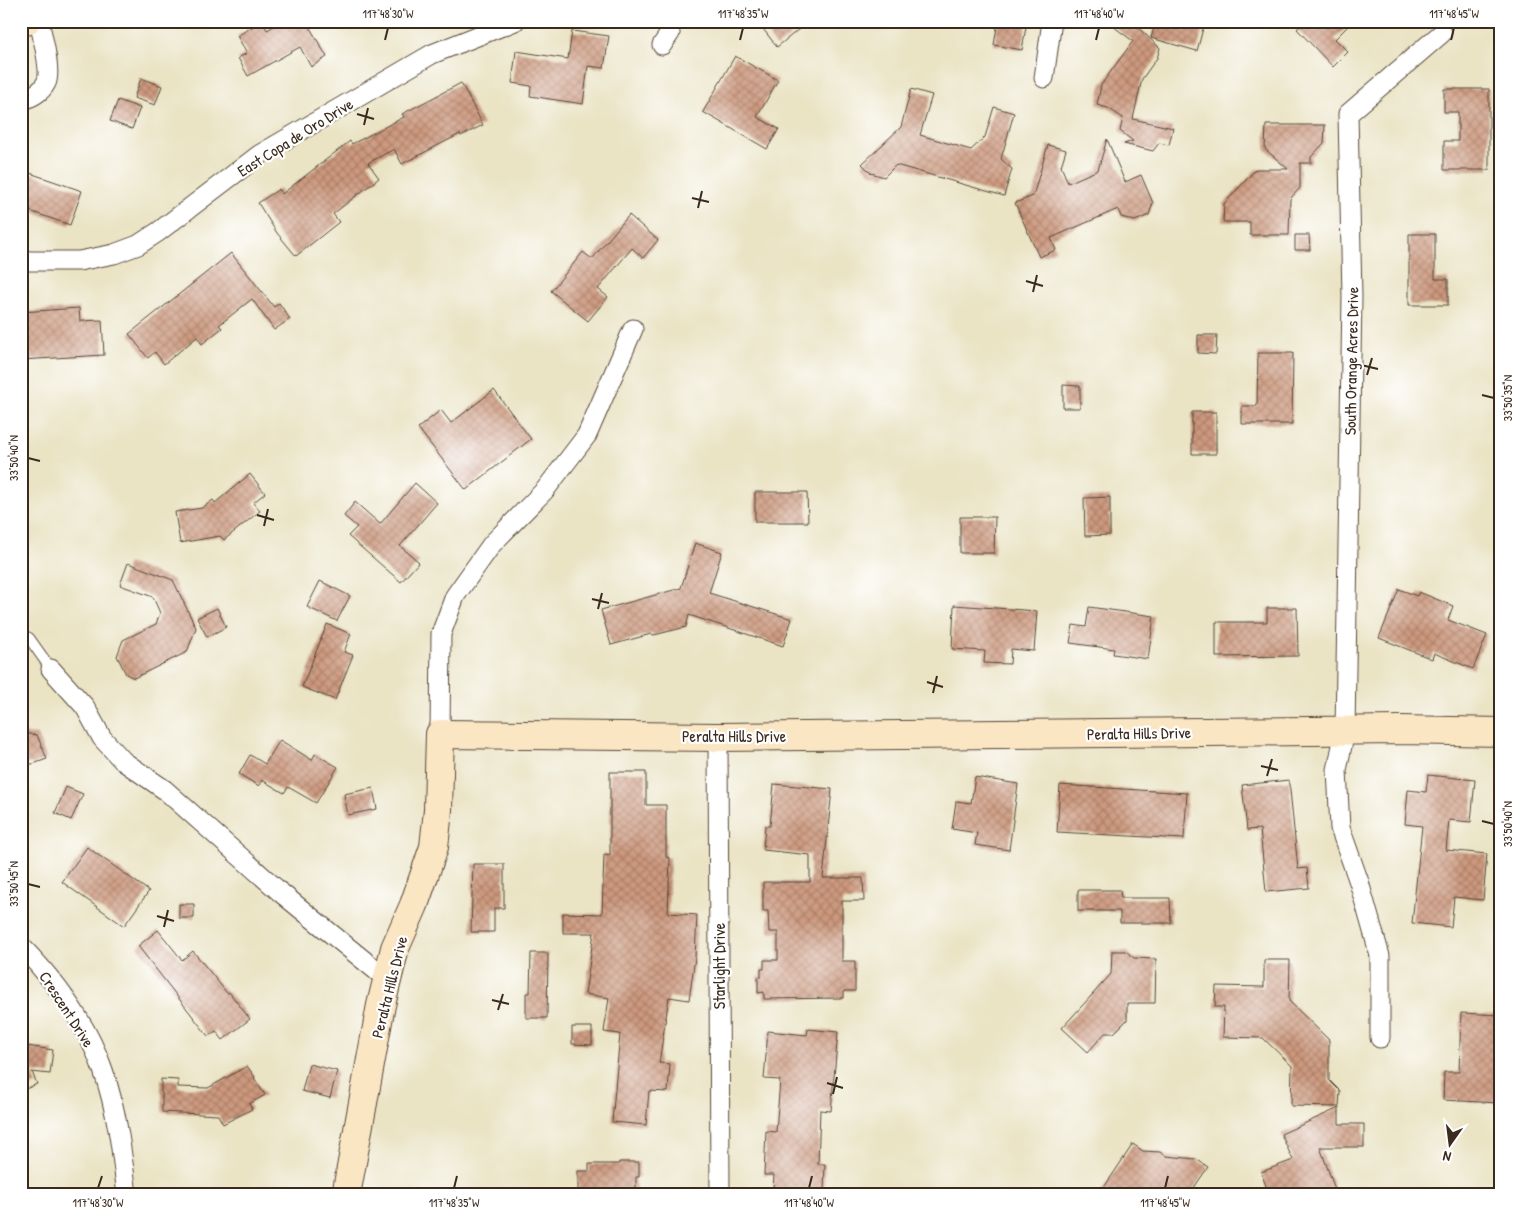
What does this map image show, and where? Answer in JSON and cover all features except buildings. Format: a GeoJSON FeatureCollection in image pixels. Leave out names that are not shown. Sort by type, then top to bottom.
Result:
{"type":"FeatureCollection","features":[{"type":"Feature","properties":{"kind":"street"},"geometry":{"type":"LineString","coordinates":[[21,22],[26,21]]}},
{"type":"Feature","properties":{"kind":"street"},"geometry":{"type":"LineString","coordinates":[[21,101],[38,94],[47,82],[48,65],[39,21]]}},
{"type":"Feature","properties":{"kind":"street","name":"East Copa de Oro Drive"},"geometry":{"type":"LineString","coordinates":[[21,260],[80,261],[114,254],[138,245],[158,232],[259,155],[432,54],[515,21]]}},
{"type":"Feature","properties":{"kind":"street"},"geometry":{"type":"LineString","coordinates":[[662,46],[670,33],[666,21]]}},
{"type":"Feature","properties":{"kind":"street"},"geometry":{"type":"LineString","coordinates":[[1044,78],[1052,21]]}},
{"type":"Feature","properties":{"kind":"street","name":"South Orange Acres Drive"},"geometry":{"type":"LineString","coordinates":[[1345,731],[1352,296],[1348,114],[1442,33]]}},
{"type":"Feature","properties":{"kind":"street"},"geometry":{"type":"LineString","coordinates":[[440,734],[440,634],[455,596],[492,544],[545,490],[587,435],[633,329]]}},
{"type":"Feature","properties":{"kind":"street"},"geometry":{"type":"LineString","coordinates":[[51,669],[85,707],[102,738],[123,760],[165,790],[280,892],[388,980]]}},
{"type":"Feature","properties":{"kind":"street","name":"Peralta Hills Drive"},"geometry":{"type":"LineString","coordinates":[[346,1195],[381,1005],[395,948],[414,905],[434,847],[438,810],[440,734],[718,737],[1401,730],[1501,732]]}},
{"type":"Feature","properties":{"kind":"street"},"geometry":{"type":"LineString","coordinates":[[1345,731],[1338,770],[1340,828],[1359,882],[1380,956],[1380,1038]]}},
{"type":"Feature","properties":{"kind":"street","name":"Starlight Drive"},"geometry":{"type":"LineString","coordinates":[[718,737],[720,1195]]}},
{"type":"Feature","properties":{"kind":"street","name":"Crescent Drive"},"geometry":{"type":"LineString","coordinates":[[21,946],[39,964],[63,996],[82,1025],[103,1070],[117,1123],[127,1195]]}},
{"type":"Feature","properties":{"kind":"lane"},"geometry":{"type":"LineString","coordinates":[[21,634],[29,638],[51,669]]}}]}
